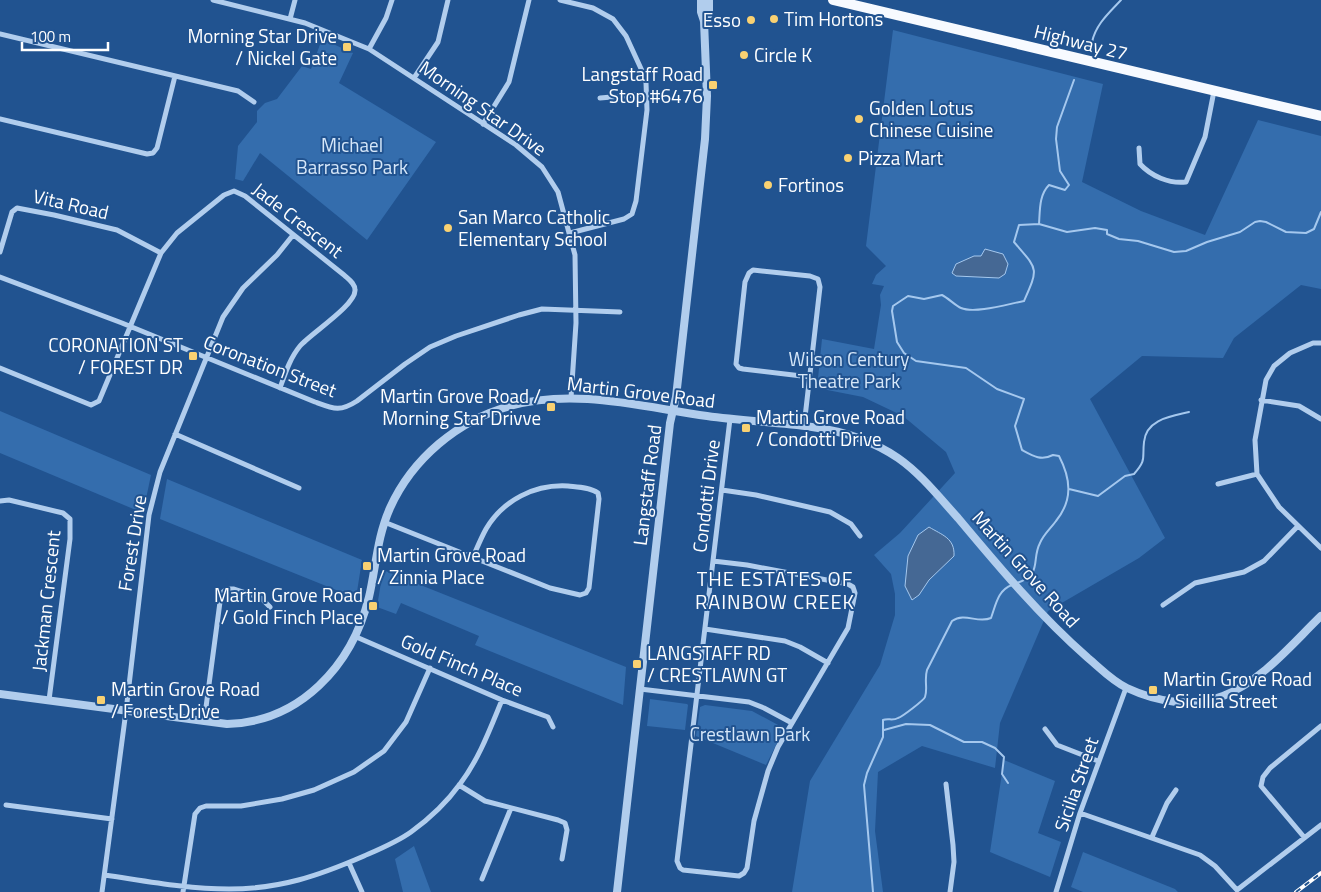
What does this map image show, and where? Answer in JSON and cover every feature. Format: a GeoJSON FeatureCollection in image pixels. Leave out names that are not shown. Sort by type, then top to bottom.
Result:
{"type":"FeatureCollection","features":[{"type":"Feature","properties":{"kind":"main road","name":"Highway 27"},"geometry":{"type":"LineString","coordinates":[[833,0],[1321,116]]}},
{"type":"Feature","properties":{"kind":"street","name":"Morning Star Drive"},"geometry":{"type":"LineString","coordinates":[[213,0],[290,19],[319,28],[369,48],[526,152],[542,167],[558,192],[570,234],[576,267],[576,311],[571,398]]}},
{"type":"Feature","properties":{"kind":"street"},"geometry":{"type":"LineString","coordinates":[[290,19],[295,0]]}},
{"type":"Feature","properties":{"kind":"street"},"geometry":{"type":"LineString","coordinates":[[369,48],[386,18],[392,0]]}},
{"type":"Feature","properties":{"kind":"street"},"geometry":{"type":"LineString","coordinates":[[414,78],[438,42],[448,0]]}},
{"type":"Feature","properties":{"kind":"street"},"geometry":{"type":"LineString","coordinates":[[483,124],[509,82],[529,0]]}},
{"type":"Feature","properties":{"kind":"street"},"geometry":{"type":"LineString","coordinates":[[560,0],[601,11],[618,24],[626,36],[643,73],[648,94],[636,202],[632,214],[570,234]]}},
{"type":"Feature","properties":{"kind":"street","name":"Langstaff Road"},"geometry":{"type":"LineString","coordinates":[[617,892],[670,423],[676,397],[705,139],[704,21],[701,12],[701,0]]}},
{"type":"Feature","properties":{"kind":"street","name":"Langstaff Road"},"geometry":{"type":"LineString","coordinates":[[704,21],[709,14],[709,0]]}},
{"type":"Feature","properties":{"kind":"street"},"geometry":{"type":"LineString","coordinates":[[0,34],[238,91],[254,102]]}},
{"type":"Feature","properties":{"kind":"street"},"geometry":{"type":"LineString","coordinates":[[0,119],[147,154],[153,153],[156,148],[175,76]]}},
{"type":"Feature","properties":{"kind":"street"},"geometry":{"type":"LineString","coordinates":[[1139,148],[1140,164],[1148,172],[1176,183],[1186,182],[1205,137],[1214,92]]}},
{"type":"Feature","properties":{"kind":"street"},"geometry":{"type":"LineString","coordinates":[[600,98],[648,94]]}},
{"type":"Feature","properties":{"kind":"street","name":"Jade Crescent"},"geometry":{"type":"LineString","coordinates":[[0,368],[91,406],[99,401],[161,253],[177,233],[224,195],[234,191],[245,196],[351,281],[355,288],[354,295],[340,312],[305,340],[298,349],[280,388]]}},
{"type":"Feature","properties":{"kind":"street","name":"Vita Road"},"geometry":{"type":"LineString","coordinates":[[0,252],[12,212],[17,208],[22,208],[117,230],[161,253]]}},
{"type":"Feature","properties":{"kind":"street","name":"Forest Drive"},"geometry":{"type":"LineString","coordinates":[[102,892],[149,515],[160,472],[223,317],[243,288],[277,255],[293,235]]}},
{"type":"Feature","properties":{"kind":"street"},"geometry":{"type":"LineString","coordinates":[[804,426],[810,377],[820,283],[818,279],[810,276],[753,270],[745,282],[736,358],[739,368],[810,377]]}},
{"type":"Feature","properties":{"kind":"street","name":"Coronation Street"},"geometry":{"type":"LineString","coordinates":[[0,277],[131,327],[334,409],[343,409],[357,401],[416,355],[440,343],[532,310],[576,311]]}},
{"type":"Feature","properties":{"kind":"street"},"geometry":{"type":"LineString","coordinates":[[576,311],[620,312]]}},
{"type":"Feature","properties":{"kind":"street"},"geometry":{"type":"LineString","coordinates":[[1321,343],[1313,343],[1290,353],[1274,366],[1266,380],[1255,440],[1257,474],[1279,507],[1321,548]]}},
{"type":"Feature","properties":{"kind":"street","name":"Martin Grove Road"},"geometry":{"type":"LineString","coordinates":[[0,694],[204,722],[242,723],[259,720],[287,709],[302,700],[326,678],[344,655],[354,636],[366,606],[377,545],[384,522],[395,498],[409,476],[428,454],[453,433],[476,419],[511,405],[535,400],[571,398],[730,419],[804,426],[846,434],[871,443],[891,453],[920,477],[1062,636],[1126,688],[1175,703],[1195,703],[1223,696],[1265,672],[1321,616]]}},
{"type":"Feature","properties":{"kind":"street"},"geometry":{"type":"LineString","coordinates":[[1261,400],[1299,406],[1321,419]]}},
{"type":"Feature","properties":{"kind":"street","name":"Condotti Drive"},"geometry":{"type":"LineString","coordinates":[[730,419],[677,861],[680,868],[683,870],[733,876],[739,876],[744,873],[747,868],[754,821],[768,771],[778,747],[792,723]]}},
{"type":"Feature","properties":{"kind":"street"},"geometry":{"type":"LineString","coordinates":[[174,434],[299,488]]}},
{"type":"Feature","properties":{"kind":"street"},"geometry":{"type":"LineString","coordinates":[[1218,484],[1257,474]]}},
{"type":"Feature","properties":{"kind":"street"},"geometry":{"type":"LineString","coordinates":[[384,522],[550,588],[571,594],[583,595],[589,588],[599,496],[593,490],[562,486],[538,489],[520,496],[509,502],[494,517],[485,530],[473,557]]}},
{"type":"Feature","properties":{"kind":"street"},"geometry":{"type":"LineString","coordinates":[[722,490],[756,495],[830,512],[852,524],[860,536]]}},
{"type":"Feature","properties":{"kind":"street","name":"Jackman Crescent"},"geometry":{"type":"LineString","coordinates":[[0,501],[9,500],[63,513],[70,519],[70,539],[50,700]]}},
{"type":"Feature","properties":{"kind":"street"},"geometry":{"type":"LineString","coordinates":[[1163,605],[1195,583],[1244,572],[1264,561],[1298,526]]}},
{"type":"Feature","properties":{"kind":"street"},"geometry":{"type":"LineString","coordinates":[[640,689],[757,704],[792,723],[848,628],[855,593],[853,587],[848,584],[747,565],[713,561]]}},
{"type":"Feature","properties":{"kind":"street"},"geometry":{"type":"LineString","coordinates":[[204,722],[220,602],[223,592],[234,588],[261,598],[270,607]]}},
{"type":"Feature","properties":{"kind":"street"},"geometry":{"type":"LineString","coordinates":[[705,629],[785,641],[828,663]]}},
{"type":"Feature","properties":{"kind":"street","name":"Gold Finch Place"},"geometry":{"type":"LineString","coordinates":[[354,636],[502,700],[548,717],[552,727]]}},
{"type":"Feature","properties":{"kind":"street"},"geometry":{"type":"LineString","coordinates":[[184,889],[195,814],[200,808],[206,806],[241,806],[282,799],[314,790],[354,772],[384,750],[406,722],[430,668]]}},
{"type":"Feature","properties":{"kind":"street","name":"Sicilia Street"},"geometry":{"type":"LineString","coordinates":[[1056,892],[1080,813],[1126,688]]}},
{"type":"Feature","properties":{"kind":"street"},"geometry":{"type":"LineString","coordinates":[[104,875],[184,889],[232,889],[287,883],[318,875],[348,863],[411,832],[443,804],[459,785],[477,758],[502,700]]}},
{"type":"Feature","properties":{"kind":"street"},"geometry":{"type":"LineString","coordinates":[[1304,837],[1261,786],[1263,777],[1270,768],[1321,726]]}},
{"type":"Feature","properties":{"kind":"street"},"geometry":{"type":"LineString","coordinates":[[1045,729],[1057,745],[1098,761]]}},
{"type":"Feature","properties":{"kind":"street"},"geometry":{"type":"LineString","coordinates":[[946,784],[954,845],[950,892]]}},
{"type":"Feature","properties":{"kind":"street"},"geometry":{"type":"LineString","coordinates":[[459,785],[485,801],[565,823],[567,830],[562,859]]}},
{"type":"Feature","properties":{"kind":"street"},"geometry":{"type":"LineString","coordinates":[[1152,837],[1167,802],[1176,790]]}},
{"type":"Feature","properties":{"kind":"street"},"geometry":{"type":"LineString","coordinates":[[6,805],[112,819]]}},
{"type":"Feature","properties":{"kind":"street"},"geometry":{"type":"LineString","coordinates":[[482,878],[511,808]]}},
{"type":"Feature","properties":{"kind":"street"},"geometry":{"type":"LineString","coordinates":[[1080,813],[1200,855],[1216,866],[1237,890],[1321,825]]}},
{"type":"Feature","properties":{"kind":"street"},"geometry":{"type":"LineString","coordinates":[[348,863],[362,892]]}},
{"type":"Feature","properties":{"kind":"green space","name":"Wilson Century Theatre Park"},"geometry":{"type":"Polygon","coordinates":[[[893,30],[1103,84],[1082,182],[1141,211],[1205,235],[1258,120],[1321,136],[1321,289],[1301,285],[1234,338],[1223,358],[1142,356],[1090,399],[1165,538],[1139,558],[1048,611],[1000,723],[995,768],[922,746],[878,772],[875,831],[883,892],[792,892],[810,781],[880,665],[895,615],[895,594],[891,574],[874,555],[900,533],[955,473],[946,452],[903,416],[863,397],[817,388],[822,339],[874,349],[881,305],[880,295],[884,286],[872,284],[876,275],[886,266],[866,246],[893,30]]]}},
{"type":"Feature","properties":{"kind":"green space","name":"Michael Barrasso Park"},"geometry":{"type":"Polygon","coordinates":[[[322,39],[353,53],[339,83],[436,142],[367,240],[260,153],[243,181],[235,179],[238,146],[257,122],[257,111],[265,103],[277,99],[302,66],[311,69],[322,39]]]}},
{"type":"Feature","properties":{"kind":"green space"},"geometry":{"type":"Polygon","coordinates":[[[0,411],[151,475],[143,513],[0,453],[0,411]]]}},
{"type":"Feature","properties":{"kind":"green space"},"geometry":{"type":"Polygon","coordinates":[[[167,479],[362,560],[356,598],[160,519],[167,479]]]}},
{"type":"Feature","properties":{"kind":"green space"},"geometry":{"type":"Polygon","coordinates":[[[383,570],[626,667],[623,705],[475,645],[479,636],[401,603],[396,614],[377,607],[383,570]]]}},
{"type":"Feature","properties":{"kind":"green space"},"geometry":{"type":"Polygon","coordinates":[[[650,699],[687,704],[685,730],[647,726],[650,699]]]}},
{"type":"Feature","properties":{"kind":"green space","name":"Crestlawn Park"},"geometry":{"type":"Polygon","coordinates":[[[705,705],[752,711],[780,726],[783,731],[766,765],[696,736],[700,707],[705,705]]]}},
{"type":"Feature","properties":{"kind":"green space"},"geometry":{"type":"Polygon","coordinates":[[[1004,760],[1055,781],[1038,833],[1061,842],[1050,877],[990,852],[1004,760]]]}},
{"type":"Feature","properties":{"kind":"green space"},"geometry":{"type":"Polygon","coordinates":[[[414,846],[431,892],[403,892],[395,859],[414,846]]]}},
{"type":"Feature","properties":{"kind":"green space"},"geometry":{"type":"Polygon","coordinates":[[[1083,852],[1175,889],[1178,892],[1083,892],[1071,887],[1083,852]]]}},
{"type":"Feature","properties":{"kind":"shaded area"},"geometry":{"type":"Polygon","coordinates":[[[985,249],[1003,254],[1008,264],[1005,274],[999,278],[956,276],[952,273],[956,264],[974,256],[981,256],[985,249]]]}},
{"type":"Feature","properties":{"kind":"shaded area"},"geometry":{"type":"Polygon","coordinates":[[[929,527],[950,541],[954,550],[954,556],[929,580],[919,595],[912,600],[905,586],[908,556],[918,535],[929,527]]]}},
{"type":"Feature","properties":{"kind":"waterway"},"geometry":{"type":"LineString","coordinates":[[1092,42],[1100,24],[1121,0]]}},
{"type":"Feature","properties":{"kind":"waterway"},"geometry":{"type":"LineString","coordinates":[[1039,224],[1043,193],[1049,185],[1065,190],[1069,185],[1060,171],[1056,139],[1057,127],[1074,80]]}},
{"type":"Feature","properties":{"kind":"waterway"},"geometry":{"type":"LineString","coordinates":[[1017,583],[1025,579],[1033,571],[1037,549],[1041,540],[1062,513],[1068,497],[1068,481],[1059,456],[1053,455],[1041,458],[1022,450],[1015,426],[1024,399],[997,389],[966,368],[916,361],[904,353],[897,342],[892,311],[893,306],[908,296],[924,299],[942,295],[959,307],[967,310],[983,309],[1024,301],[1034,275],[1034,269],[1028,258],[1014,242],[1019,225],[1039,224],[1067,232],[1095,228],[1107,230],[1107,234],[1119,239],[1138,241],[1174,252],[1186,251],[1207,242],[1240,232],[1255,222],[1260,221],[1286,232],[1306,233],[1314,229],[1321,212]]}},
{"type":"Feature","properties":{"kind":"waterway"},"geometry":{"type":"LineString","coordinates":[[1069,489],[1098,496],[1125,476],[1134,474],[1142,462],[1144,442],[1149,428],[1161,420],[1189,412]]}},
{"type":"Feature","properties":{"kind":"waterway"},"geometry":{"type":"LineString","coordinates":[[873,892],[864,785],[867,773],[883,737],[883,720],[900,717],[925,697],[927,670],[952,621],[962,618],[981,620],[991,618],[1001,594],[1007,587],[1012,585]]}},
{"type":"Feature","properties":{"kind":"waterway"},"geometry":{"type":"LineString","coordinates":[[884,730],[906,724],[930,725],[964,742],[982,742],[995,748],[1004,757],[1002,774],[1008,783]]}},
{"type":"Feature","properties":{"kind":"railway"},"geometry":{"type":"LineString","coordinates":[[1296,892],[1321,873]]}},
{"type":"Feature","properties":{"kind":"place","name":"Tim Hortons"},"geometry":{"type":"Point","coordinates":[774,19]}},
{"type":"Feature","properties":{"kind":"place","name":"Esso"},"geometry":{"type":"Point","coordinates":[751,20]}},
{"type":"Feature","properties":{"kind":"place","name":"Morning Star Drive / Nickel Gate"},"geometry":{"type":"Point","coordinates":[347,47]}},
{"type":"Feature","properties":{"kind":"place","name":"Circle K"},"geometry":{"type":"Point","coordinates":[744,55]}},
{"type":"Feature","properties":{"kind":"place","name":"Langstaff Road Stop #6476"},"geometry":{"type":"Point","coordinates":[713,85]}},
{"type":"Feature","properties":{"kind":"place","name":"Golden Lotus Chinese Cuisine"},"geometry":{"type":"Point","coordinates":[859,119]}},
{"type":"Feature","properties":{"kind":"place","name":"Pizza Mart"},"geometry":{"type":"Point","coordinates":[848,158]}},
{"type":"Feature","properties":{"kind":"place","name":"Fortinos"},"geometry":{"type":"Point","coordinates":[768,185]}},
{"type":"Feature","properties":{"kind":"place","name":"San Marco Catholic Elementary School"},"geometry":{"type":"Point","coordinates":[448,228]}},
{"type":"Feature","properties":{"kind":"place","name":"CORONATION ST / FOREST DR"},"geometry":{"type":"Point","coordinates":[193,356]}},
{"type":"Feature","properties":{"kind":"place","name":"Martin Grove Road / Morning Star Drivve"},"geometry":{"type":"Point","coordinates":[551,407]}},
{"type":"Feature","properties":{"kind":"place","name":"Martin Grove Road / Condotti Drive"},"geometry":{"type":"Point","coordinates":[746,428]}},
{"type":"Feature","properties":{"kind":"place","name":"Martin Grove Road / Zinnia Place"},"geometry":{"type":"Point","coordinates":[367,566]}},
{"type":"Feature","properties":{"kind":"place","name":"Martin Grove Road / Gold Finch Place"},"geometry":{"type":"Point","coordinates":[373,606]}},
{"type":"Feature","properties":{"kind":"place","name":"LANGSTAFF RD / CRESTLAWN GT"},"geometry":{"type":"Point","coordinates":[637,664]}},
{"type":"Feature","properties":{"kind":"place","name":"Martin Grove Road / Sicillia Street"},"geometry":{"type":"Point","coordinates":[1153,690]}},
{"type":"Feature","properties":{"kind":"place","name":"Martin Grove Road / Forest Drive"},"geometry":{"type":"Point","coordinates":[101,700]}},
{"type":"Feature","properties":{"kind":"district","name":"THE ESTATES OF RAINBOW CREEK"},"geometry":{"type":"Point","coordinates":[775,590]}}]}
